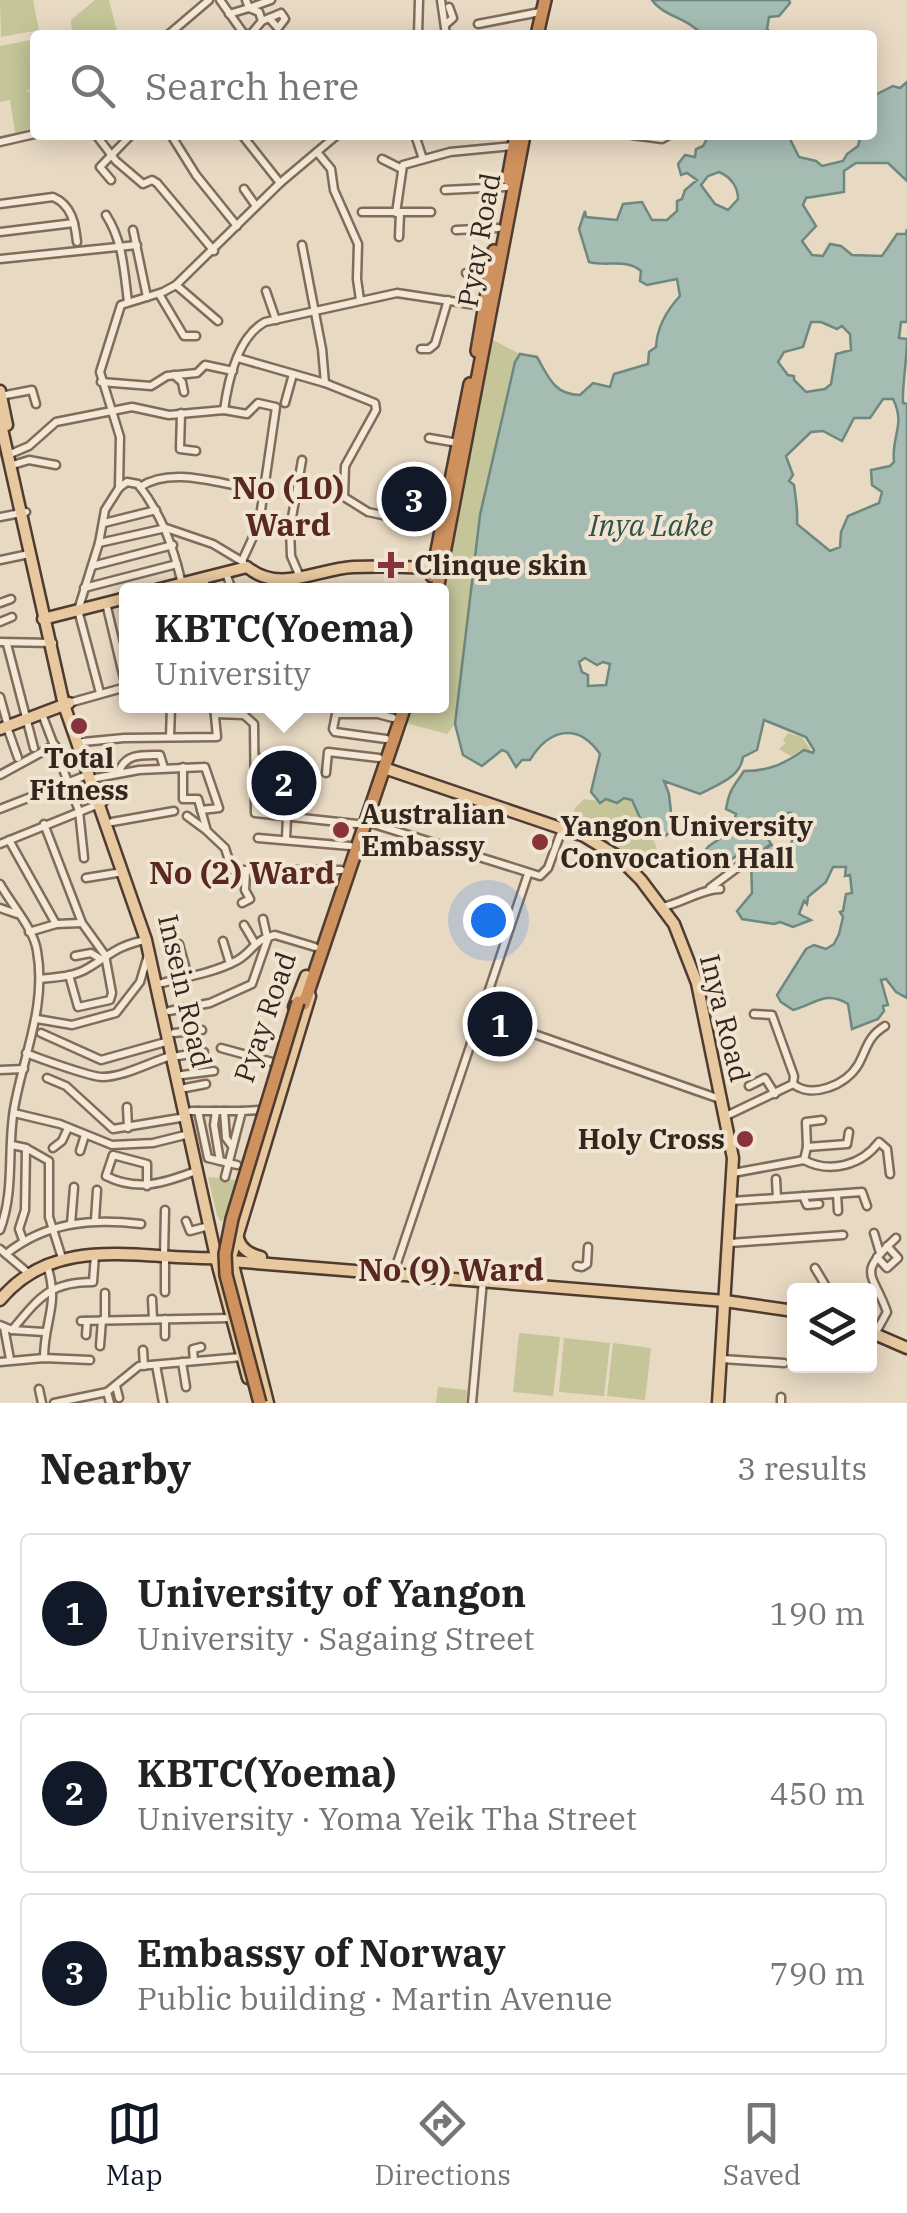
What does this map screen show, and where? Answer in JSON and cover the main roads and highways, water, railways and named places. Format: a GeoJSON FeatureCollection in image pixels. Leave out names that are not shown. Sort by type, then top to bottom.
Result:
{"type":"FeatureCollection","features":[{"type":"Feature","properties":{"kind":"highway"},"geometry":{"type":"LineString","coordinates":[[542,30],[546,4]]}},
{"type":"Feature","properties":{"kind":"highway","name":"Pyay Road"},"geometry":{"type":"LineString","coordinates":[[435,580],[470,408],[515,140]]}},
{"type":"Feature","properties":{"kind":"highway","name":"Pyay Road"},"geometry":{"type":"LineString","coordinates":[[487,314],[498,228],[522,140]]}},
{"type":"Feature","properties":{"kind":"highway","name":"Pyay Road"},"geometry":{"type":"LineString","coordinates":[[435,580],[458,443],[470,408]]}},
{"type":"Feature","properties":{"kind":"highway"},"geometry":{"type":"LineString","coordinates":[[362,823],[395,713]]}},
{"type":"Feature","properties":{"kind":"highway"},"geometry":{"type":"LineString","coordinates":[[379,767],[402,713]]}},
{"type":"Feature","properties":{"kind":"highway","name":"Pyay Road"},"geometry":{"type":"LineString","coordinates":[[262,1403],[231,1277],[230,1251],[316,947],[341,870],[362,823]]}},
{"type":"Feature","properties":{"kind":"highway","name":"Pyay Road"},"geometry":{"type":"LineString","coordinates":[[262,1403],[226,1275],[225,1254],[232,1219],[298,1002],[362,823]]}},
{"type":"Feature","properties":{"kind":"main road","name":"Insein Road"},"geometry":{"type":"LineString","coordinates":[[0,394],[2,426],[46,619]]}},
{"type":"Feature","properties":{"kind":"main road","name":"Insein Road"},"geometry":{"type":"LineString","coordinates":[[23,512],[29,554],[67,704],[147,946],[192,1113],[190,1134],[197,1170],[221,1224],[214,1244],[225,1258]]}},
{"type":"Feature","properties":{"kind":"main road"},"geometry":{"type":"LineString","coordinates":[[207,583],[245,564],[264,578],[300,578],[348,567],[435,580]]}},
{"type":"Feature","properties":{"kind":"main road"},"geometry":{"type":"LineString","coordinates":[[46,619],[119,600]]}},
{"type":"Feature","properties":{"kind":"main road","name":"Insein Road"},"geometry":{"type":"LineString","coordinates":[[52,644],[67,704],[92,776]]}},
{"type":"Feature","properties":{"kind":"main road"},"geometry":{"type":"LineString","coordinates":[[5,728],[67,704]]}},
{"type":"Feature","properties":{"kind":"main road","name":"Inya Road"},"geometry":{"type":"LineString","coordinates":[[379,767],[563,827],[617,856],[662,907],[692,964],[726,1116],[732,1200],[718,1403]]}},
{"type":"Feature","properties":{"kind":"main road","name":"Insein Road"},"geometry":{"type":"LineString","coordinates":[[102,803],[141,903],[169,1011],[171,1037]]}},
{"type":"Feature","properties":{"kind":"main road","name":"Pyay Road"},"geometry":{"type":"LineString","coordinates":[[241,1187],[260,1110],[308,980]]}},
{"type":"Feature","properties":{"kind":"main road","name":"Pyay Road"},"geometry":{"type":"LineString","coordinates":[[225,1258],[221,1224],[241,1187],[308,1006],[308,980]]}},
{"type":"Feature","properties":{"kind":"main road","name":"Insein Road"},"geometry":{"type":"LineString","coordinates":[[175,1056],[221,1224],[225,1258]]}},
{"type":"Feature","properties":{"kind":"main road"},"geometry":{"type":"LineString","coordinates":[[221,1224],[256,1260]]}},
{"type":"Feature","properties":{"kind":"main road"},"geometry":{"type":"LineString","coordinates":[[190,1258],[206,1254],[214,1244]]}},
{"type":"Feature","properties":{"kind":"main road"},"geometry":{"type":"LineString","coordinates":[[0,1300],[28,1273],[46,1264],[95,1253],[256,1260],[726,1301],[787,1310]]}},
{"type":"Feature","properties":{"kind":"main road"},"geometry":{"type":"LineString","coordinates":[[190,1258],[229,1280],[246,1321],[262,1403]]}},
{"type":"Feature","properties":{"kind":"main road"},"geometry":{"type":"LineString","coordinates":[[225,1258],[232,1321],[262,1403]]}},
{"type":"Feature","properties":{"kind":"main road"},"geometry":{"type":"LineString","coordinates":[[229,1280],[256,1260]]}},
{"type":"Feature","properties":{"kind":"main road"},"geometry":{"type":"LineString","coordinates":[[726,1286],[731,1296],[742,1303]]}},
{"type":"Feature","properties":{"kind":"main road"},"geometry":{"type":"LineString","coordinates":[[877,1335],[906,1344]]}},
{"type":"Feature","properties":{"kind":"water"},"geometry":{"type":"Polygon","coordinates":[[[652,0],[790,3],[779,16],[769,17],[768,30],[696,30],[652,0]]]}},
{"type":"Feature","properties":{"kind":"water","name":"Inya Lake"},"geometry":{"type":"Polygon","coordinates":[[[907,82],[907,181],[888,163],[856,163],[844,171],[844,192],[806,198],[803,205],[816,226],[802,241],[812,255],[823,256],[830,244],[841,246],[852,255],[882,256],[897,234],[906,234],[907,229],[907,322],[901,322],[899,338],[907,339],[903,403],[907,404],[907,998],[886,979],[881,980],[888,1005],[883,1006],[878,1019],[852,1029],[848,1004],[840,1000],[827,998],[793,1010],[777,995],[806,949],[814,945],[826,949],[834,944],[846,894],[852,893],[846,867],[833,867],[826,882],[808,897],[807,904],[804,901],[799,914],[811,920],[793,927],[742,919],[737,911],[752,893],[751,860],[771,845],[783,850],[791,844],[798,823],[791,813],[779,813],[768,839],[771,844],[748,860],[744,851],[724,864],[701,869],[696,861],[731,831],[736,814],[726,809],[744,771],[776,766],[804,750],[813,753],[806,737],[764,720],[757,750],[743,757],[734,775],[722,783],[700,794],[664,781],[673,830],[664,837],[653,835],[632,800],[624,798],[617,803],[606,799],[600,803],[591,792],[600,754],[582,737],[572,733],[554,736],[530,760],[522,760],[516,767],[502,750],[482,766],[463,755],[455,724],[480,515],[515,362],[520,354],[537,357],[553,383],[571,394],[580,395],[593,383],[610,387],[614,374],[648,364],[649,352],[656,347],[664,319],[680,296],[677,279],[647,285],[640,281],[641,271],[635,267],[589,262],[579,229],[585,211],[586,217],[617,220],[623,204],[642,202],[652,220],[667,220],[677,211],[677,201],[685,190],[697,180],[687,173],[681,175],[678,164],[685,155],[695,157],[696,149],[706,140],[790,140],[799,157],[822,166],[843,161],[860,140],[877,140],[877,94],[893,86],[900,88],[907,82]],[[719,172],[708,176],[701,185],[715,204],[728,210],[738,199],[735,187],[719,172]],[[811,322],[803,347],[784,352],[778,362],[806,392],[831,384],[836,354],[851,350],[850,334],[842,326],[837,329],[811,322]],[[883,399],[870,418],[854,418],[842,441],[823,431],[811,432],[786,456],[793,475],[789,481],[794,485],[797,524],[830,551],[840,547],[848,516],[879,503],[882,492],[872,485],[871,470],[894,462],[897,408],[893,399],[883,399]],[[585,658],[579,662],[582,672],[588,675],[588,686],[606,685],[610,664],[597,665],[585,658]]]}},
{"type":"Feature","properties":{"kind":"waterway"},"geometry":{"type":"LineString","coordinates":[[0,770],[47,744]]}},
{"type":"Feature","properties":{"kind":"place","name":"Embassy of Norway"},"geometry":{"type":"Point","coordinates":[414,499]}},
{"type":"Feature","properties":{"kind":"place","name":"Clinque skin"},"geometry":{"type":"Point","coordinates":[391,565]}},
{"type":"Feature","properties":{"kind":"place","name":"Total Fitness"},"geometry":{"type":"Point","coordinates":[79,726]}},
{"type":"Feature","properties":{"kind":"place","name":"KBTC(Yoema)"},"geometry":{"type":"Point","coordinates":[284,783]}},
{"type":"Feature","properties":{"kind":"place","name":"Australian Embassy"},"geometry":{"type":"Point","coordinates":[341,830]}},
{"type":"Feature","properties":{"kind":"place","name":"Yangon University Convocation Hall"},"geometry":{"type":"Point","coordinates":[540,842]}},
{"type":"Feature","properties":{"kind":"place","name":"University of Yangon"},"geometry":{"type":"Point","coordinates":[500,1024]}},
{"type":"Feature","properties":{"kind":"place","name":"Holy Cross"},"geometry":{"type":"Point","coordinates":[745,1139]}},
{"type":"Feature","properties":{"kind":"district","name":"No (10) Ward"},"geometry":{"type":"Point","coordinates":[288,506]}},
{"type":"Feature","properties":{"kind":"district","name":"No (2) Ward"},"geometry":{"type":"Point","coordinates":[242,873]}},
{"type":"Feature","properties":{"kind":"district","name":"No (9) Ward"},"geometry":{"type":"Point","coordinates":[451,1270]}}]}
